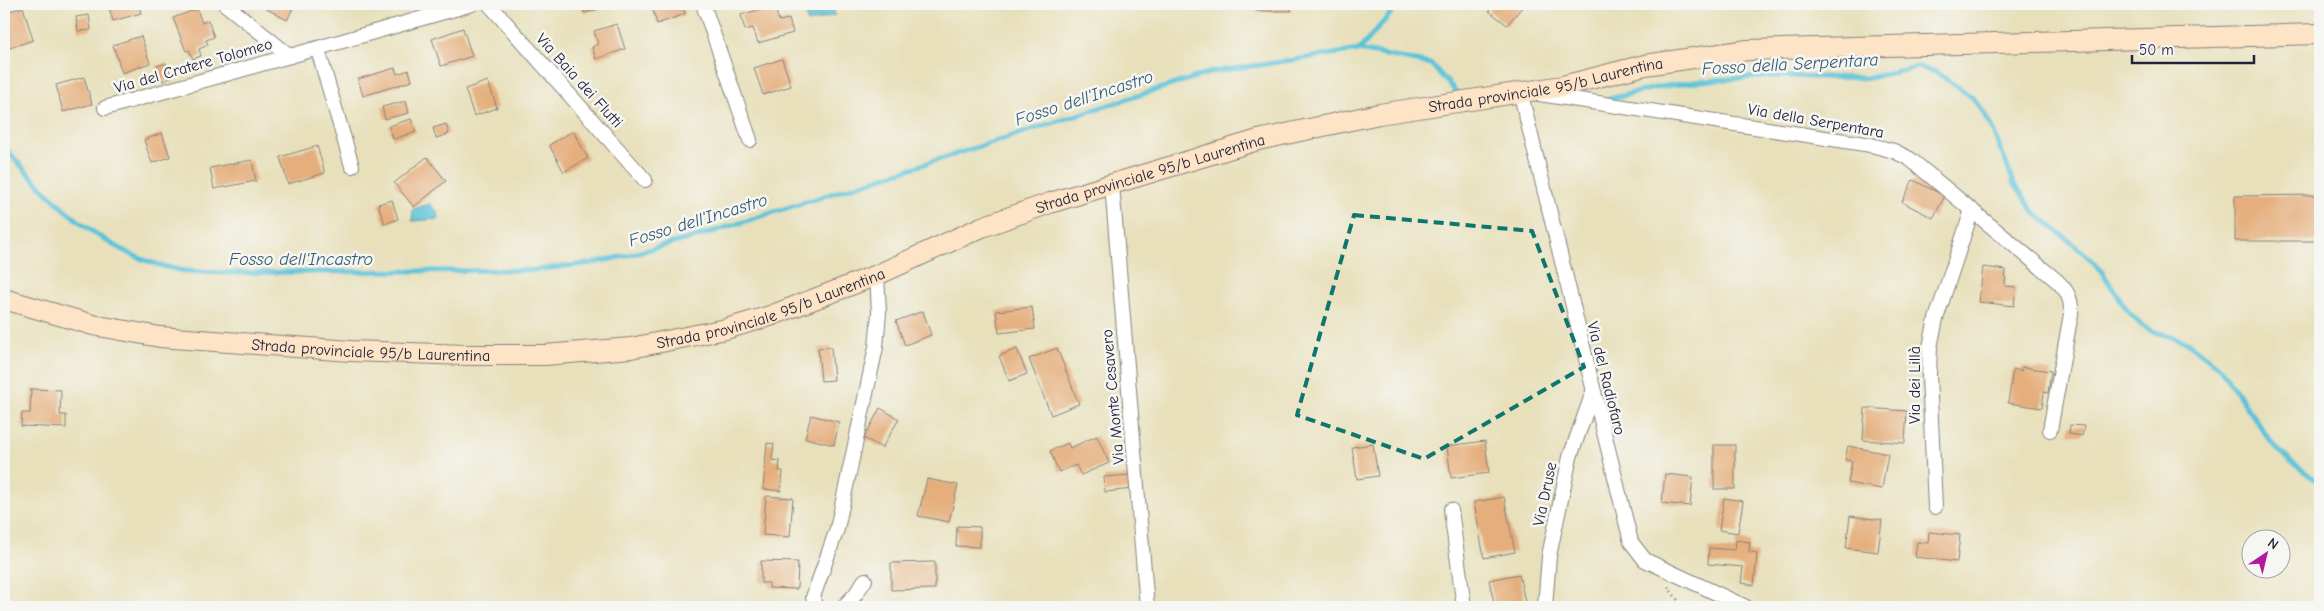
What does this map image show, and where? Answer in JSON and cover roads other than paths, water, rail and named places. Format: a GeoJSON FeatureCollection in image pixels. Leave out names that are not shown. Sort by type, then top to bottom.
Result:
{"type":"FeatureCollection","features":[{"type":"Feature","properties":{"kind":"main road","name":"Strada provinciale 95/b Laurentina"},"geometry":{"type":"LineString","coordinates":[[4,299],[85,323],[144,336],[405,354],[545,355],[631,348],[726,328],[770,316],[877,275],[982,227],[1050,202],[1258,140],[1379,114],[1562,86],[1611,73],[1678,59],[1748,50],[2320,34]]}},
{"type":"Feature","properties":{"kind":"street"},"geometry":{"type":"LineString","coordinates":[[225,4],[290,56]]}},
{"type":"Feature","properties":{"kind":"street","name":"Via del Cratere Tolomeo"},"geometry":{"type":"LineString","coordinates":[[105,108],[290,56],[318,50],[472,4]]}},
{"type":"Feature","properties":{"kind":"street","name":"Via Baia dei Flutti"},"geometry":{"type":"LineString","coordinates":[[489,4],[645,180]]}},
{"type":"Feature","properties":{"kind":"street"},"geometry":{"type":"LineString","coordinates":[[703,4],[750,140]]}},
{"type":"Feature","properties":{"kind":"street"},"geometry":{"type":"LineString","coordinates":[[318,50],[352,166]]}},
{"type":"Feature","properties":{"kind":"street","name":"Via della Serpentara"},"geometry":{"type":"LineString","coordinates":[[1520,91],[1877,146],[1894,151],[1910,159],[2056,280],[2071,299],[2071,314],[2050,430]]}},
{"type":"Feature","properties":{"kind":"street","name":"Via del Radiofaro"},"geometry":{"type":"LineString","coordinates":[[1520,91],[1628,535],[1636,551],[1649,562],[1746,607]]}},
{"type":"Feature","properties":{"kind":"street","name":"Via Monte Cesavero"},"geometry":{"type":"LineString","coordinates":[[1112,185],[1147,607]]}},
{"type":"Feature","properties":{"kind":"street","name":"Via dei Lillà"},"geometry":{"type":"LineString","coordinates":[[1934,507],[1929,393],[1930,347],[1936,319],[1972,210]]}},
{"type":"Feature","properties":{"kind":"street"},"geometry":{"type":"LineString","coordinates":[[815,607],[813,597],[837,530],[876,347],[879,313],[877,275]]}},
{"type":"Feature","properties":{"kind":"street","name":"Via Druse"},"geometry":{"type":"LineString","coordinates":[[1544,607],[1549,556],[1568,465],[1593,392]]}},
{"type":"Feature","properties":{"kind":"street"},"geometry":{"type":"LineString","coordinates":[[1451,510],[1464,607]]}},
{"type":"Feature","properties":{"kind":"street"},"geometry":{"type":"LineString","coordinates":[[842,607],[855,596],[864,580]]}},
{"type":"Feature","properties":{"kind":"water"},"geometry":{"type":"Polygon","coordinates":[[[832,5],[835,15],[808,23],[805,13],[832,5]]]}},
{"type":"Feature","properties":{"kind":"water"},"geometry":{"type":"Polygon","coordinates":[[[430,204],[438,212],[439,219],[412,221],[413,209],[430,204]]]}},
{"type":"Feature","properties":{"kind":"waterway","name":"Fosso dell'Incastro"},"geometry":{"type":"LineString","coordinates":[[4,147],[41,187],[82,224],[128,253],[153,263],[180,270],[222,273],[535,270],[593,263],[699,236],[1212,72],[1359,50],[1399,4]]}},
{"type":"Feature","properties":{"kind":"waterway","name":"Fosso della Serpentara"},"geometry":{"type":"LineString","coordinates":[[1359,50],[1431,64],[1460,96]]}},
{"type":"Feature","properties":{"kind":"waterway","name":"Fosso della Serpentara"},"geometry":{"type":"LineString","coordinates":[[1609,99],[1659,87],[1702,81],[1770,76],[1869,78],[1917,67],[1936,72],[1972,97],[1984,113],[2014,183],[2034,212],[2084,253],[2100,269],[2128,311],[2141,325],[2155,332],[2187,342],[2219,367],[2272,443],[2290,461],[2320,483]]}}]}
